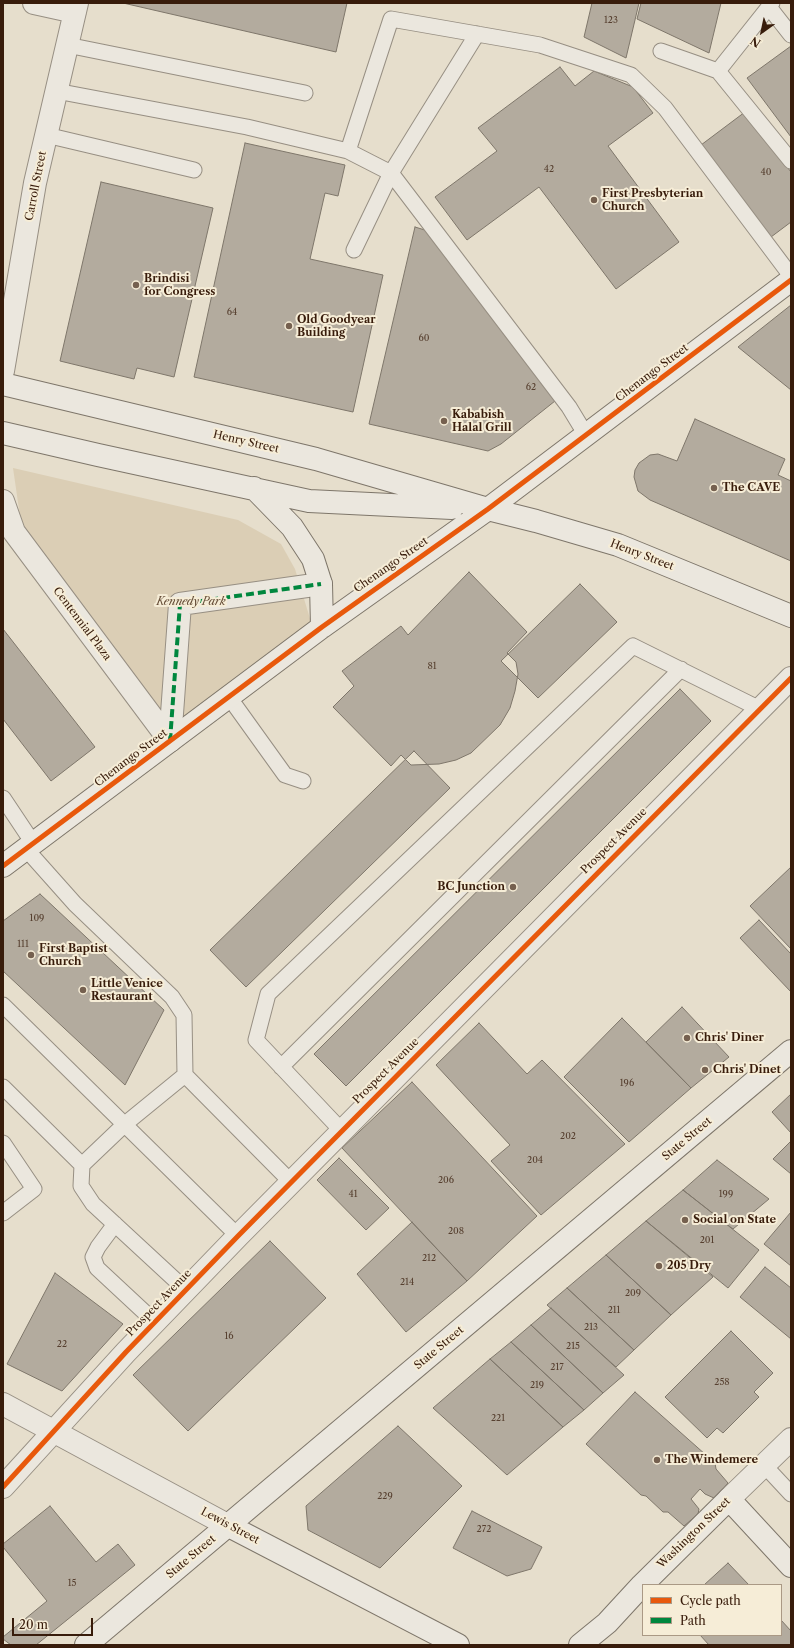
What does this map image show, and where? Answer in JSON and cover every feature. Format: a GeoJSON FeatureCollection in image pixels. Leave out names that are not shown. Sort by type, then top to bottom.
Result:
{"type":"FeatureCollection","features":[{"type":"Feature","properties":{"kind":"street"},"geometry":{"type":"LineString","coordinates":[[34,3],[76,8]]}},
{"type":"Feature","properties":{"kind":"street","name":"Carroll Street"},"geometry":{"type":"LineString","coordinates":[[3,371],[35,182],[76,8]]}},
{"type":"Feature","properties":{"kind":"street","name":"Chenango Street"},"geometry":{"type":"LineString","coordinates":[[3,866],[322,627],[488,509],[791,280]]}},
{"type":"Feature","properties":{"kind":"street","name":"Henry Street"},"geometry":{"type":"LineString","coordinates":[[3,384],[316,459],[618,545],[791,616]]}},
{"type":"Feature","properties":{"kind":"street","name":"Henry Street"},"geometry":{"type":"LineString","coordinates":[[3,433],[309,501],[488,509]]}},
{"type":"Feature","properties":{"kind":"street"},"geometry":{"type":"LineString","coordinates":[[254,488],[292,527],[313,559],[321,584],[322,627]]}},
{"type":"Feature","properties":{"kind":"street","name":"Centennial Plaza"},"geometry":{"type":"LineString","coordinates":[[3,501],[14,532],[170,741]]}},
{"type":"Feature","properties":{"kind":"street"},"geometry":{"type":"LineString","coordinates":[[170,741],[180,604],[321,584]]}},
{"type":"Feature","properties":{"kind":"street","name":"Prospect Avenue"},"geometry":{"type":"LineString","coordinates":[[3,1487],[155,1322],[341,1130],[791,678]]}},
{"type":"Feature","properties":{"kind":"street","name":"State Street"},"geometry":{"type":"LineString","coordinates":[[86,1645],[791,1051]]}},
{"type":"Feature","properties":{"kind":"street","name":"Lewis Street"},"geometry":{"type":"LineString","coordinates":[[3,1404],[229,1526],[458,1645]]}},
{"type":"Feature","properties":{"kind":"street","name":"Washington Street"},"geometry":{"type":"LineString","coordinates":[[643,1584],[791,1439]]}},
{"type":"Feature","properties":{"kind":"street"},"geometry":{"type":"LineString","coordinates":[[729,1499],[791,1566]]}},
{"type":"Feature","properties":{"kind":"street","name":"Washington Street"},"geometry":{"type":"LineString","coordinates":[[580,1645],[607,1623],[642,1585]]}},
{"type":"Feature","properties":{"kind":"lane"},"geometry":{"type":"LineString","coordinates":[[718,71],[771,5],[791,35]]}},
{"type":"Feature","properties":{"kind":"lane"},"geometry":{"type":"LineString","coordinates":[[348,151],[391,19],[540,45],[631,75],[665,108],[791,276]]}},
{"type":"Feature","properties":{"kind":"lane"},"geometry":{"type":"LineString","coordinates":[[354,250],[391,173],[477,34]]}},
{"type":"Feature","properties":{"kind":"lane"},"geometry":{"type":"LineString","coordinates":[[67,45],[305,92]]}},
{"type":"Feature","properties":{"kind":"lane"},"geometry":{"type":"LineString","coordinates":[[661,51],[718,71],[791,161]]}},
{"type":"Feature","properties":{"kind":"lane"},"geometry":{"type":"LineString","coordinates":[[56,92],[247,127],[348,151],[391,173],[569,407],[586,435]]}},
{"type":"Feature","properties":{"kind":"lane"},"geometry":{"type":"LineString","coordinates":[[46,136],[194,170]]}},
{"type":"Feature","properties":{"kind":"lane"},"geometry":{"type":"LineString","coordinates":[[341,1130],[256,1040],[268,994],[632,646],[760,709]]}},
{"type":"Feature","properties":{"kind":"lane"},"geometry":{"type":"LineString","coordinates":[[281,1067],[681,669]]}},
{"type":"Feature","properties":{"kind":"lane"},"geometry":{"type":"LineString","coordinates":[[229,697],[285,775],[303,781]]}},
{"type":"Feature","properties":{"kind":"lane"},"geometry":{"type":"LineString","coordinates":[[3,798],[30,846],[75,904],[172,996],[184,1015],[185,1075],[291,1182]]}},
{"type":"Feature","properties":{"kind":"lane"},"geometry":{"type":"LineString","coordinates":[[3,1005],[238,1236]]}},
{"type":"Feature","properties":{"kind":"lane"},"geometry":{"type":"LineString","coordinates":[[185,1075],[125,1124],[82,1165],[81,1186],[93,1204],[186,1290]]}},
{"type":"Feature","properties":{"kind":"lane"},"geometry":{"type":"LineString","coordinates":[[3,1087],[82,1165]]}},
{"type":"Feature","properties":{"kind":"lane"},"geometry":{"type":"LineString","coordinates":[[3,1143],[34,1190],[3,1213]]}},
{"type":"Feature","properties":{"kind":"lane"},"geometry":{"type":"LineString","coordinates":[[116,1224],[98,1246],[93,1257],[97,1268],[155,1322]]}},
{"type":"Feature","properties":{"kind":"lane"},"geometry":{"type":"LineString","coordinates":[[764,1465],[791,1494]]}},
{"type":"Feature","properties":{"kind":"green space","name":"Kennedy Park"},"geometry":{"type":"Polygon","coordinates":[[[13,468],[238,520],[281,544],[295,569],[311,622],[172,731],[21,523],[13,468]]]}},
{"type":"Feature","properties":{"kind":"building"},"geometry":{"type":"Polygon","coordinates":[[[123,3],[347,3],[336,52],[123,3]]]}},
{"type":"Feature","properties":{"kind":"building"},"geometry":{"type":"Polygon","coordinates":[[[592,3],[639,3],[626,58],[584,37],[592,3]]]}},
{"type":"Feature","properties":{"kind":"building"},"geometry":{"type":"Polygon","coordinates":[[[641,3],[721,3],[709,53],[637,19],[641,3]]]}},
{"type":"Feature","properties":{"kind":"building"},"geometry":{"type":"Polygon","coordinates":[[[791,46],[791,137],[747,78],[791,46]]]}},
{"type":"Feature","properties":{"kind":"building"},"geometry":{"type":"Polygon","coordinates":[[[560,67],[575,86],[594,71],[633,87],[653,113],[608,146],[679,242],[616,289],[539,187],[467,240],[435,197],[497,151],[478,128],[560,67]]]}},
{"type":"Feature","properties":{"kind":"building"},"geometry":{"type":"Polygon","coordinates":[[[745,112],[791,172],[791,222],[771,237],[701,145],[745,112]]]}},
{"type":"Feature","properties":{"kind":"building","name":"Old Goodyear Building"},"geometry":{"type":"Polygon","coordinates":[[[245,143],[345,165],[338,196],[325,193],[310,259],[383,275],[353,412],[194,377],[245,143]]]}},
{"type":"Feature","properties":{"kind":"building","name":"Brindisi for Congress"},"geometry":{"type":"Polygon","coordinates":[[[101,182],[213,208],[174,377],[137,368],[134,379],[60,361],[101,182]]]}},
{"type":"Feature","properties":{"kind":"building"},"geometry":{"type":"Polygon","coordinates":[[[415,227],[428,231],[555,401],[501,444],[488,451],[369,424],[415,227]]]}},
{"type":"Feature","properties":{"kind":"building"},"geometry":{"type":"Polygon","coordinates":[[[791,305],[791,390],[738,347],[791,305]]]}},
{"type":"Feature","properties":{"kind":"building","name":"The CAVE"},"geometry":{"type":"Polygon","coordinates":[[[695,419],[785,459],[778,475],[791,481],[791,561],[650,500],[638,491],[634,477],[635,470],[639,463],[650,455],[658,454],[677,461],[695,419]]]}},
{"type":"Feature","properties":{"kind":"building"},"geometry":{"type":"Polygon","coordinates":[[[469,572],[527,632],[507,653],[516,662],[518,674],[510,708],[500,725],[471,753],[456,760],[439,764],[411,765],[401,755],[391,766],[333,707],[354,686],[342,671],[401,626],[408,635],[469,572]]]}},
{"type":"Feature","properties":{"kind":"building"},"geometry":{"type":"Polygon","coordinates":[[[580,584],[617,622],[538,698],[501,661],[580,584]]]}},
{"type":"Feature","properties":{"kind":"building"},"geometry":{"type":"Polygon","coordinates":[[[3,629],[95,747],[51,781],[3,719],[3,629]]]}},
{"type":"Feature","properties":{"kind":"building","name":"BC Junction"},"geometry":{"type":"Polygon","coordinates":[[[680,689],[711,721],[346,1086],[314,1054],[680,689]]]}},
{"type":"Feature","properties":{"kind":"building"},"geometry":{"type":"Polygon","coordinates":[[[414,751],[450,788],[246,987],[210,950],[414,751]]]}},
{"type":"Feature","properties":{"kind":"building"},"geometry":{"type":"Polygon","coordinates":[[[791,867],[791,949],[750,906],[791,867]]]}},
{"type":"Feature","properties":{"kind":"building","name":"Little Venice Restaurant"},"geometry":{"type":"Polygon","coordinates":[[[40,894],[164,1010],[125,1085],[3,971],[3,921],[40,894]]]}},
{"type":"Feature","properties":{"kind":"building"},"geometry":{"type":"Polygon","coordinates":[[[759,920],[791,954],[791,992],[740,938],[759,920]]]}},
{"type":"Feature","properties":{"kind":"building"},"geometry":{"type":"Polygon","coordinates":[[[682,1007],[729,1057],[691,1088],[646,1042],[682,1007]]]}},
{"type":"Feature","properties":{"kind":"building"},"geometry":{"type":"Polygon","coordinates":[[[622,1018],[691,1088],[629,1142],[564,1077],[622,1018]]]}},
{"type":"Feature","properties":{"kind":"building"},"geometry":{"type":"Polygon","coordinates":[[[479,1023],[527,1074],[542,1060],[625,1144],[541,1215],[491,1161],[510,1145],[436,1065],[479,1023]]]}},
{"type":"Feature","properties":{"kind":"building"},"geometry":{"type":"Polygon","coordinates":[[[412,1082],[537,1216],[467,1281],[342,1148],[412,1082]]]}},
{"type":"Feature","properties":{"kind":"building"},"geometry":{"type":"Polygon","coordinates":[[[791,1094],[791,1133],[772,1112],[791,1094]]]}},
{"type":"Feature","properties":{"kind":"building"},"geometry":{"type":"Polygon","coordinates":[[[791,1141],[791,1174],[773,1159],[791,1141]]]}},
{"type":"Feature","properties":{"kind":"building"},"geometry":{"type":"Polygon","coordinates":[[[339,1158],[389,1208],[366,1230],[317,1180],[339,1158]]]}},
{"type":"Feature","properties":{"kind":"building"},"geometry":{"type":"Polygon","coordinates":[[[717,1160],[769,1199],[733,1229],[683,1190],[717,1160]]]}},
{"type":"Feature","properties":{"kind":"building"},"geometry":{"type":"Polygon","coordinates":[[[683,1190],[759,1250],[728,1288],[646,1221],[683,1190]]]}},
{"type":"Feature","properties":{"kind":"building"},"geometry":{"type":"Polygon","coordinates":[[[791,1212],[791,1266],[764,1244],[791,1212]]]}},
{"type":"Feature","properties":{"kind":"building","name":"205 Dry"},"geometry":{"type":"Polygon","coordinates":[[[646,1221],[713,1277],[671,1315],[606,1255],[646,1221]]]}},
{"type":"Feature","properties":{"kind":"building"},"geometry":{"type":"Polygon","coordinates":[[[412,1222],[467,1281],[406,1332],[357,1274],[412,1222]]]}},
{"type":"Feature","properties":{"kind":"building"},"geometry":{"type":"Polygon","coordinates":[[[270,1241],[326,1298],[188,1431],[133,1375],[270,1241]]]}},
{"type":"Feature","properties":{"kind":"building"},"geometry":{"type":"Polygon","coordinates":[[[606,1255],[671,1315],[634,1350],[567,1288],[606,1255]]]}},
{"type":"Feature","properties":{"kind":"building"},"geometry":{"type":"Polygon","coordinates":[[[765,1267],[791,1288],[791,1339],[740,1297],[765,1267]]]}},
{"type":"Feature","properties":{"kind":"building"},"geometry":{"type":"Polygon","coordinates":[[[55,1273],[123,1324],[62,1391],[7,1364],[55,1273]]]}},
{"type":"Feature","properties":{"kind":"building"},"geometry":{"type":"Polygon","coordinates":[[[567,1288],[634,1350],[616,1367],[547,1305],[567,1288]]]}},
{"type":"Feature","properties":{"kind":"building"},"geometry":{"type":"Polygon","coordinates":[[[551,1308],[624,1375],[603,1393],[531,1325],[551,1308]]]}},
{"type":"Feature","properties":{"kind":"building"},"geometry":{"type":"Polygon","coordinates":[[[531,1325],[603,1393],[584,1410],[511,1342],[531,1325]]]}},
{"type":"Feature","properties":{"kind":"building"},"geometry":{"type":"Polygon","coordinates":[[[731,1331],[773,1373],[754,1392],[759,1397],[723,1433],[717,1428],[707,1438],[665,1397],[731,1331]]]}},
{"type":"Feature","properties":{"kind":"building"},"geometry":{"type":"Polygon","coordinates":[[[511,1342],[584,1410],[563,1427],[490,1359],[511,1342]]]}},
{"type":"Feature","properties":{"kind":"building"},"geometry":{"type":"Polygon","coordinates":[[[490,1359],[563,1427],[507,1475],[433,1408],[490,1359]]]}},
{"type":"Feature","properties":{"kind":"building","name":"The Windemere"},"geometry":{"type":"Polygon","coordinates":[[[635,1392],[715,1463],[716,1469],[728,1483],[714,1498],[705,1494],[700,1489],[691,1499],[699,1509],[698,1514],[684,1526],[668,1512],[663,1512],[646,1496],[641,1495],[586,1444],[635,1392]]]}},
{"type":"Feature","properties":{"kind":"building"},"geometry":{"type":"Polygon","coordinates":[[[398,1426],[462,1486],[380,1568],[308,1530],[306,1506],[398,1426]]]}},
{"type":"Feature","properties":{"kind":"building"},"geometry":{"type":"Polygon","coordinates":[[[50,1506],[96,1562],[118,1544],[135,1565],[36,1645],[11,1645],[3,1639],[3,1637],[47,1601],[3,1547],[3,1544],[50,1506]]]}},
{"type":"Feature","properties":{"kind":"building"},"geometry":{"type":"Polygon","coordinates":[[[472,1511],[542,1547],[531,1569],[507,1576],[453,1548],[472,1511]]]}},
{"type":"Feature","properties":{"kind":"building"},"geometry":{"type":"Polygon","coordinates":[[[728,1563],[748,1584],[705,1584],[728,1563]]]}},
{"type":"Feature","properties":{"kind":"building"},"geometry":{"type":"Polygon","coordinates":[[[782,1621],[791,1631],[791,1645],[709,1645],[701,1636],[782,1636],[782,1621]]]}},
{"type":"Feature","properties":{"kind":"marked path"},"geometry":{"type":"LineString","coordinates":[[170,741],[180,604],[321,584]]}},
{"type":"Feature","properties":{"kind":"cycle path"},"geometry":{"type":"LineString","coordinates":[[3,866],[322,627],[488,509],[791,280]]}},
{"type":"Feature","properties":{"kind":"cycle path"},"geometry":{"type":"LineString","coordinates":[[3,1487],[126,1352],[238,1236],[791,678]]}},
{"type":"Feature","properties":{"kind":"place","name":"First Presbyterian Church"},"geometry":{"type":"Point","coordinates":[594,200]}},
{"type":"Feature","properties":{"kind":"place","name":"Brindisi for Congress"},"geometry":{"type":"Point","coordinates":[136,285]}},
{"type":"Feature","properties":{"kind":"place","name":"Old Goodyear Building"},"geometry":{"type":"Point","coordinates":[289,326]}},
{"type":"Feature","properties":{"kind":"place","name":"Kababish Halal Grill"},"geometry":{"type":"Point","coordinates":[444,421]}},
{"type":"Feature","properties":{"kind":"place","name":"The CAVE"},"geometry":{"type":"Point","coordinates":[714,488]}},
{"type":"Feature","properties":{"kind":"place","name":"BC Junction"},"geometry":{"type":"Point","coordinates":[513,887]}},
{"type":"Feature","properties":{"kind":"place","name":"First Baptist Church"},"geometry":{"type":"Point","coordinates":[31,955]}},
{"type":"Feature","properties":{"kind":"place","name":"Little Venice Restaurant"},"geometry":{"type":"Point","coordinates":[83,990]}},
{"type":"Feature","properties":{"kind":"place","name":"Chris' Diner"},"geometry":{"type":"Point","coordinates":[687,1038]}},
{"type":"Feature","properties":{"kind":"place","name":"Chris' Dinet"},"geometry":{"type":"Point","coordinates":[705,1070]}},
{"type":"Feature","properties":{"kind":"place","name":"Social on State"},"geometry":{"type":"Point","coordinates":[685,1220]}},
{"type":"Feature","properties":{"kind":"place","name":"205 Dry"},"geometry":{"type":"Point","coordinates":[659,1266]}},
{"type":"Feature","properties":{"kind":"place","name":"The Windemere"},"geometry":{"type":"Point","coordinates":[657,1460]}}]}
